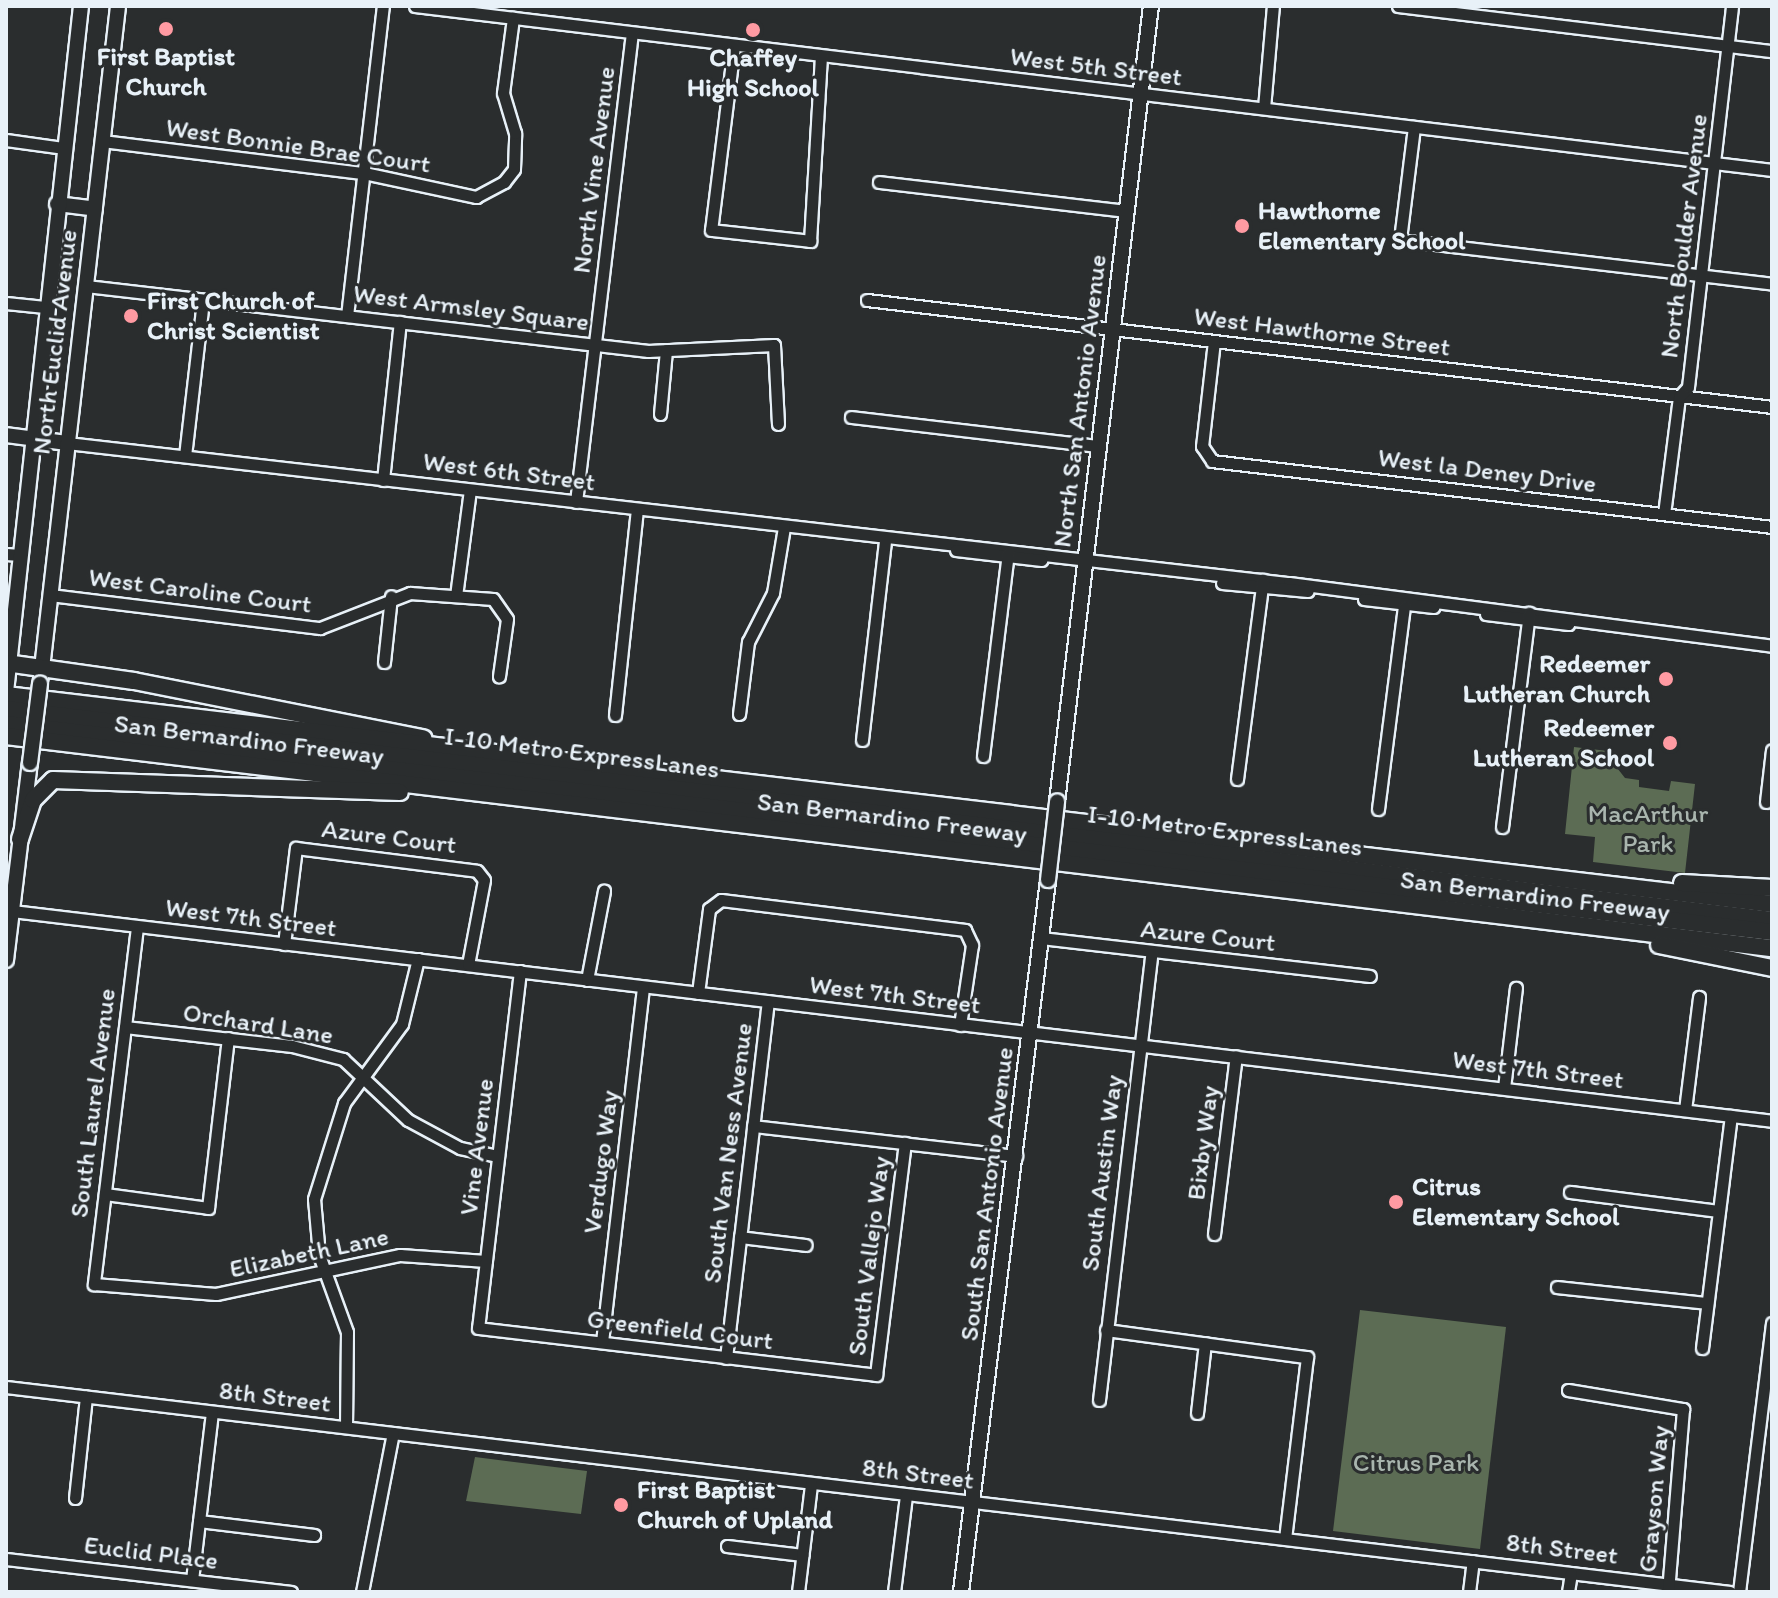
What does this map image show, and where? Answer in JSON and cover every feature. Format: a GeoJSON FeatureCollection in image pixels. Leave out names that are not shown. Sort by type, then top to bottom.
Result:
{"type":"FeatureCollection","features":[{"type":"Feature","properties":{"kind":"highway"},"geometry":{"type":"LineString","coordinates":[[8,663],[42,666],[398,729],[455,749]]}},
{"type":"Feature","properties":{"kind":"highway","name":"San Bernardino Freeway"},"geometry":{"type":"LineString","coordinates":[[6,690],[455,749],[1772,904]]}},
{"type":"Feature","properties":{"kind":"highway","name":"I-10 Metro ExpressLanes"},"geometry":{"type":"LineString","coordinates":[[6,709],[1689,910],[1772,917]]}},
{"type":"Feature","properties":{"kind":"highway","name":"I-10 Metro ExpressLanes"},"geometry":{"type":"LineString","coordinates":[[6,724],[1772,932]]}},
{"type":"Feature","properties":{"kind":"highway","name":"San Bernardino Freeway"},"geometry":{"type":"LineString","coordinates":[[12,738],[1772,948]]}},
{"type":"Feature","properties":{"kind":"highway"},"geometry":{"type":"LineString","coordinates":[[20,839],[33,800],[53,780],[482,793]]}},
{"type":"Feature","properties":{"kind":"highway"},"geometry":{"type":"LineString","coordinates":[[1569,879],[1591,874],[1772,888]]}},
{"type":"Feature","properties":{"kind":"highway"},"geometry":{"type":"LineString","coordinates":[[1497,915],[1528,927],[1772,968]]}},
{"type":"Feature","properties":{"kind":"highway"},"geometry":{"type":"LineString","coordinates":[[1651,920],[1748,946]]}},
{"type":"Feature","properties":{"kind":"main road","name":"North Euclid Avenue"},"geometry":{"type":"LineString","coordinates":[[6,690],[13,554],[81,6]]}},
{"type":"Feature","properties":{"kind":"main road","name":"North Euclid Avenue"},"geometry":{"type":"LineString","coordinates":[[6,960],[9,911],[40,684],[118,6]]}},
{"type":"Feature","properties":{"kind":"main road","name":"North San Antonio Avenue"},"geometry":{"type":"LineString","coordinates":[[1057,802],[1151,6]]}},
{"type":"Feature","properties":{"kind":"main road"},"geometry":{"type":"LineString","coordinates":[[57,204],[95,209]]}},
{"type":"Feature","properties":{"kind":"main road"},"geometry":{"type":"LineString","coordinates":[[6,435],[67,443]]}},
{"type":"Feature","properties":{"kind":"main road","name":"South San Antonio Avenue"},"geometry":{"type":"LineString","coordinates":[[961,1592],[1057,802]]}},
{"type":"Feature","properties":{"kind":"street"},"geometry":{"type":"LineString","coordinates":[[347,316],[383,6]]}},
{"type":"Feature","properties":{"kind":"street","name":"West 5th Street"},"geometry":{"type":"LineString","coordinates":[[415,6],[1772,170]]}},
{"type":"Feature","properties":{"kind":"street"},"geometry":{"type":"LineString","coordinates":[[1264,108],[1273,6]]}},
{"type":"Feature","properties":{"kind":"street"},"geometry":{"type":"LineString","coordinates":[[1398,6],[1772,51]]}},
{"type":"Feature","properties":{"kind":"street","name":"North Boulder Avenue"},"geometry":{"type":"LineString","coordinates":[[1664,514],[1679,397],[1688,387],[1732,6]]}},
{"type":"Feature","properties":{"kind":"street","name":"West Bonnie Brae Court"},"geometry":{"type":"LineString","coordinates":[[102,141],[364,173],[428,183],[461,197],[504,182],[517,151],[503,93],[513,18]]}},
{"type":"Feature","properties":{"kind":"street","name":"North Vine Avenue"},"geometry":{"type":"LineString","coordinates":[[576,502],[632,33]]}},
{"type":"Feature","properties":{"kind":"street"},"geometry":{"type":"LineString","coordinates":[[734,46],[711,230],[810,241],[821,56]]}},
{"type":"Feature","properties":{"kind":"street"},"geometry":{"type":"LineString","coordinates":[[1414,127],[1400,240],[1772,284]]}},
{"type":"Feature","properties":{"kind":"street"},"geometry":{"type":"LineString","coordinates":[[6,140],[64,148]]}},
{"type":"Feature","properties":{"kind":"street"},"geometry":{"type":"LineString","coordinates":[[879,182],[1127,211]]}},
{"type":"Feature","properties":{"kind":"street","name":"West Armsley Square"},"geometry":{"type":"LineString","coordinates":[[86,286],[595,345],[666,350],[774,345],[778,424]]}},
{"type":"Feature","properties":{"kind":"street"},"geometry":{"type":"LineString","coordinates":[[185,456],[203,300]]}},
{"type":"Feature","properties":{"kind":"street","name":"West Hawthorne Street"},"geometry":{"type":"LineString","coordinates":[[867,300],[1772,407]]}},
{"type":"Feature","properties":{"kind":"street"},"geometry":{"type":"LineString","coordinates":[[6,303],[45,307]]}},
{"type":"Feature","properties":{"kind":"street"},"geometry":{"type":"LineString","coordinates":[[383,480],[400,322]]}},
{"type":"Feature","properties":{"kind":"street","name":"West la Deney Drive"},"geometry":{"type":"LineString","coordinates":[[1214,341],[1202,451],[1212,461],[1772,527]]}},
{"type":"Feature","properties":{"kind":"street"},"geometry":{"type":"LineString","coordinates":[[660,414],[666,350]]}},
{"type":"Feature","properties":{"kind":"street"},"geometry":{"type":"LineString","coordinates":[[851,417],[1098,446]]}},
{"type":"Feature","properties":{"kind":"street","name":"West 6th Street"},"geometry":{"type":"LineString","coordinates":[[67,443],[1772,646]]}},
{"type":"Feature","properties":{"kind":"street"},"geometry":{"type":"LineString","coordinates":[[456,596],[470,490]]}},
{"type":"Feature","properties":{"kind":"street"},"geometry":{"type":"LineString","coordinates":[[615,715],[637,510]]}},
{"type":"Feature","properties":{"kind":"street"},"geometry":{"type":"LineString","coordinates":[[739,714],[748,642],[773,593],[784,527]]}},
{"type":"Feature","properties":{"kind":"street"},"geometry":{"type":"LineString","coordinates":[[862,740],[885,540]]}},
{"type":"Feature","properties":{"kind":"street"},"geometry":{"type":"LineString","coordinates":[[983,756],[1008,555]]}},
{"type":"Feature","properties":{"kind":"street"},"geometry":{"type":"LineString","coordinates":[[1237,779],[1262,585]]}},
{"type":"Feature","properties":{"kind":"street","name":"West Caroline Court"},"geometry":{"type":"LineString","coordinates":[[50,595],[320,628],[347,622],[391,596]]}},
{"type":"Feature","properties":{"kind":"street","name":"West 6th Street"},"geometry":{"type":"LineString","coordinates":[[1352,595],[1404,607],[1442,606]]}},
{"type":"Feature","properties":{"kind":"street"},"geometry":{"type":"LineString","coordinates":[[384,662],[391,596],[493,599],[505,610],[499,676]]}},
{"type":"Feature","properties":{"kind":"street"},"geometry":{"type":"LineString","coordinates":[[1378,809],[1404,607]]}},
{"type":"Feature","properties":{"kind":"street"},"geometry":{"type":"LineString","coordinates":[[1502,827],[1528,618]]}},
{"type":"Feature","properties":{"kind":"street"},"geometry":{"type":"LineString","coordinates":[[1766,802],[1772,750]]}},
{"type":"Feature","properties":{"kind":"street","name":"Azure Court"},"geometry":{"type":"LineString","coordinates":[[284,944],[296,848],[477,871],[484,880],[468,965]]}},
{"type":"Feature","properties":{"kind":"street"},"geometry":{"type":"LineString","coordinates":[[587,980],[604,891]]}},
{"type":"Feature","properties":{"kind":"street"},"geometry":{"type":"LineString","coordinates":[[698,993],[714,903],[969,935],[960,1025]]}},
{"type":"Feature","properties":{"kind":"street","name":"West 7th Street"},"geometry":{"type":"LineString","coordinates":[[9,911],[1772,1121]]}},
{"type":"Feature","properties":{"kind":"street","name":"South Laurel Avenue"},"geometry":{"type":"LineString","coordinates":[[94,1284],[137,927]]}},
{"type":"Feature","properties":{"kind":"street","name":"Azure Court"},"geometry":{"type":"LineString","coordinates":[[1041,938],[1370,976]]}},
{"type":"Feature","properties":{"kind":"street","name":"South Austin Way"},"geometry":{"type":"LineString","coordinates":[[1099,1400],[1152,952]]}},
{"type":"Feature","properties":{"kind":"street"},"geometry":{"type":"LineString","coordinates":[[346,1427],[349,1346],[314,1235],[318,1172],[334,1126],[363,1077],[402,1024],[418,959]]}},
{"type":"Feature","properties":{"kind":"street","name":"Vine Avenue"},"geometry":{"type":"LineString","coordinates":[[478,1328],[520,971]]}},
{"type":"Feature","properties":{"kind":"street","name":"Verdugo Way"},"geometry":{"type":"LineString","coordinates":[[602,1342],[643,987]]}},
{"type":"Feature","properties":{"kind":"street"},"geometry":{"type":"LineString","coordinates":[[1504,1088],[1516,988]]}},
{"type":"Feature","properties":{"kind":"street"},"geometry":{"type":"LineString","coordinates":[[1685,1110],[1699,997]]}},
{"type":"Feature","properties":{"kind":"street","name":"South Van Ness Avenue"},"geometry":{"type":"LineString","coordinates":[[726,1358],[768,1001]]}},
{"type":"Feature","properties":{"kind":"street","name":"Orchard Lane"},"geometry":{"type":"LineString","coordinates":[[125,1027],[228,1038],[320,1052],[343,1059],[434,1136],[498,1156]]}},
{"type":"Feature","properties":{"kind":"street"},"geometry":{"type":"LineString","coordinates":[[105,1194],[208,1208],[228,1038]]}},
{"type":"Feature","properties":{"kind":"street","name":"Bixby Way"},"geometry":{"type":"LineString","coordinates":[[1214,1234],[1236,1056]]}},
{"type":"Feature","properties":{"kind":"street"},"geometry":{"type":"LineString","coordinates":[[1702,1348],[1731,1116]]}},
{"type":"Feature","properties":{"kind":"street"},"geometry":{"type":"LineString","coordinates":[[753,1126],[1016,1156]]}},
{"type":"Feature","properties":{"kind":"street","name":"South Vallejo Way"},"geometry":{"type":"LineString","coordinates":[[876,1375],[905,1143]]}},
{"type":"Feature","properties":{"kind":"street"},"geometry":{"type":"LineString","coordinates":[[1570,1192],[1719,1211]]}},
{"type":"Feature","properties":{"kind":"street"},"geometry":{"type":"LineString","coordinates":[[740,1237],[806,1245]]}},
{"type":"Feature","properties":{"kind":"street","name":"Elizabeth Lane"},"geometry":{"type":"LineString","coordinates":[[94,1284],[216,1294],[400,1255],[486,1261]]}},
{"type":"Feature","properties":{"kind":"street"},"geometry":{"type":"LineString","coordinates":[[1557,1287],[1707,1303]]}},
{"type":"Feature","properties":{"kind":"street"},"geometry":{"type":"LineString","coordinates":[[1739,1592],[1772,1323]]}},
{"type":"Feature","properties":{"kind":"street","name":"Greenfield Court"},"geometry":{"type":"LineString","coordinates":[[478,1328],[876,1375]]}},
{"type":"Feature","properties":{"kind":"street"},"geometry":{"type":"LineString","coordinates":[[1106,1330],[1307,1357],[1285,1539]]}},
{"type":"Feature","properties":{"kind":"street"},"geometry":{"type":"LineString","coordinates":[[1197,1413],[1205,1343]]}},
{"type":"Feature","properties":{"kind":"street","name":"8th Street"},"geometry":{"type":"LineString","coordinates":[[6,1387],[1473,1561],[1668,1588],[1730,1592]]}},
{"type":"Feature","properties":{"kind":"street","name":"Grayson Way"},"geometry":{"type":"LineString","coordinates":[[1568,1390],[1683,1409],[1668,1588]]}},
{"type":"Feature","properties":{"kind":"street"},"geometry":{"type":"LineString","coordinates":[[75,1498],[86,1397]]}},
{"type":"Feature","properties":{"kind":"street"},"geometry":{"type":"LineString","coordinates":[[192,1580],[212,1412]]}},
{"type":"Feature","properties":{"kind":"street"},"geometry":{"type":"LineString","coordinates":[[362,1592],[393,1433]]}},
{"type":"Feature","properties":{"kind":"street"},"geometry":{"type":"LineString","coordinates":[[798,1592],[811,1484]]}},
{"type":"Feature","properties":{"kind":"street"},"geometry":{"type":"LineString","coordinates":[[894,1592],[906,1495]]}},
{"type":"Feature","properties":{"kind":"street"},"geometry":{"type":"LineString","coordinates":[[199,1521],[314,1535]]}},
{"type":"Feature","properties":{"kind":"street"},"geometry":{"type":"LineString","coordinates":[[727,1546],[802,1555]]}},
{"type":"Feature","properties":{"kind":"street","name":"Euclid Place"},"geometry":{"type":"LineString","coordinates":[[6,1559],[291,1592]]}},
{"type":"Feature","properties":{"kind":"street"},"geometry":{"type":"LineString","coordinates":[[1469,1592],[1473,1561]]}},
{"type":"Feature","properties":{"kind":"street"},"geometry":{"type":"LineString","coordinates":[[1568,1592],[1571,1573]]}},
{"type":"Feature","properties":{"kind":"green space","name":"MacArthur Park"},"geometry":{"type":"Polygon","coordinates":[[[1574,747],[1616,752],[1614,764],[1625,778],[1639,780],[1639,787],[1669,791],[1671,781],[1695,784],[1685,873],[1593,862],[1595,837],[1565,834],[1574,747]]]}},
{"type":"Feature","properties":{"kind":"green space","name":"Citrus Park"},"geometry":{"type":"Polygon","coordinates":[[[1360,1310],[1506,1327],[1480,1549],[1333,1531],[1360,1310]]]}},
{"type":"Feature","properties":{"kind":"green space"},"geometry":{"type":"Polygon","coordinates":[[[475,1457],[587,1471],[581,1514],[466,1501],[475,1457]]]}},
{"type":"Feature","properties":{"kind":"place","name":"First Baptist Church"},"geometry":{"type":"Point","coordinates":[166,29]}},
{"type":"Feature","properties":{"kind":"place","name":"Chaffey High School"},"geometry":{"type":"Point","coordinates":[753,30]}},
{"type":"Feature","properties":{"kind":"place","name":"Hawthorne Elementary School"},"geometry":{"type":"Point","coordinates":[1242,226]}},
{"type":"Feature","properties":{"kind":"place","name":"First Church of Christ Scientist"},"geometry":{"type":"Point","coordinates":[131,316]}},
{"type":"Feature","properties":{"kind":"place","name":"Redeemer Lutheran Church"},"geometry":{"type":"Point","coordinates":[1666,679]}},
{"type":"Feature","properties":{"kind":"place","name":"Redeemer Lutheran School"},"geometry":{"type":"Point","coordinates":[1670,743]}},
{"type":"Feature","properties":{"kind":"place","name":"Citrus Elementary School"},"geometry":{"type":"Point","coordinates":[1396,1202]}},
{"type":"Feature","properties":{"kind":"place","name":"First Baptist Church of Upland"},"geometry":{"type":"Point","coordinates":[621,1505]}}]}
